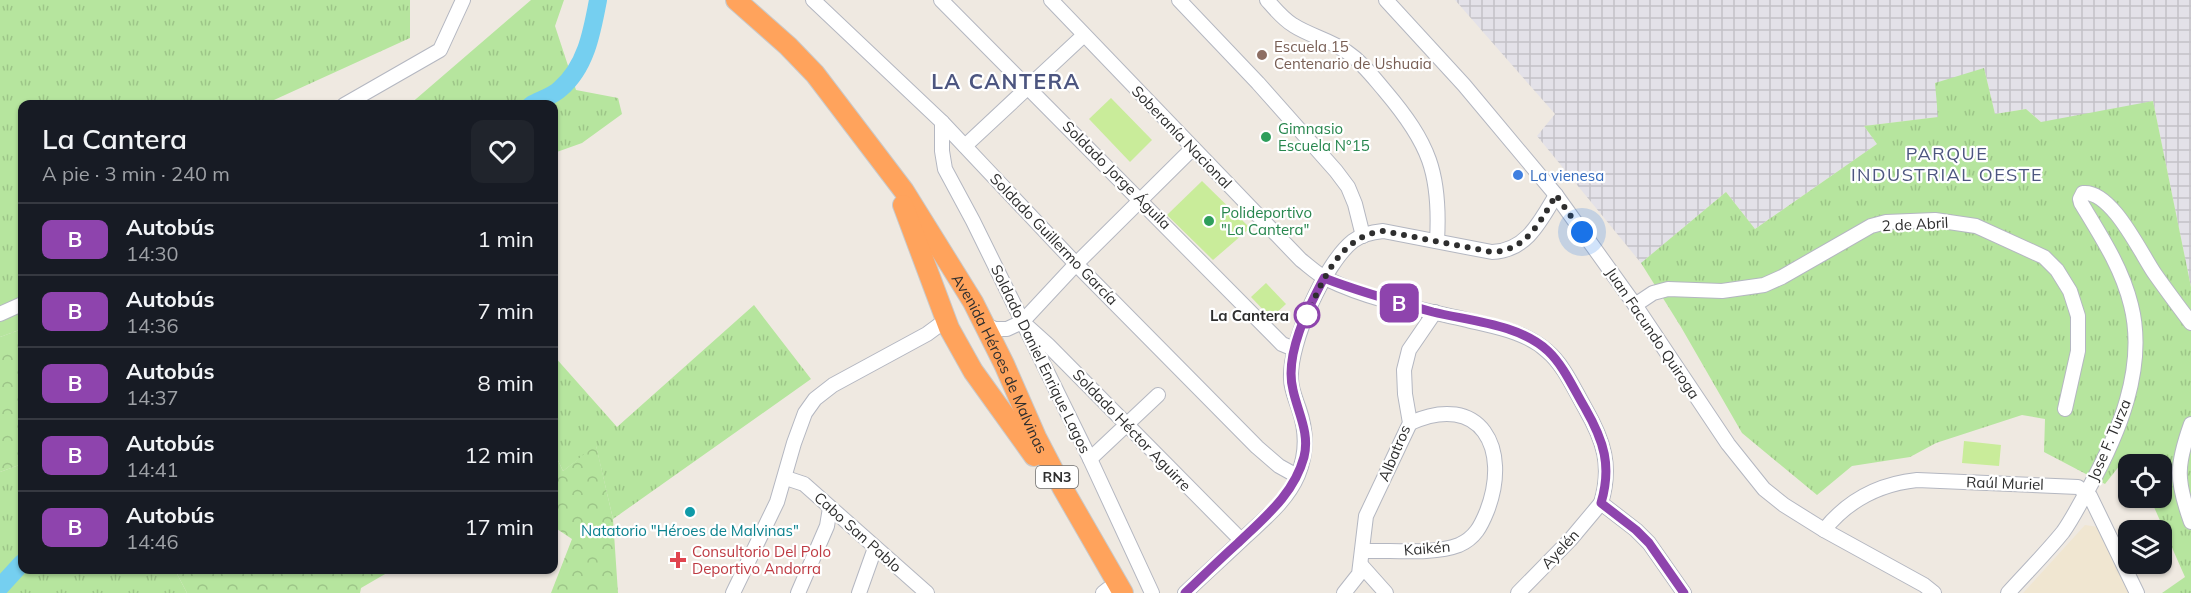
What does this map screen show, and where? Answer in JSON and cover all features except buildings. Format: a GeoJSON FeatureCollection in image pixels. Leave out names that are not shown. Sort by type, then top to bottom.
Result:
{"type":"FeatureCollection","features":[{"type":"Feature","properties":{"kind":"highway","name":"Avenida Héroes de Malvinas"},"geometry":{"type":"LineString","coordinates":[[736,0],[788,46],[815,74],[904,191],[984,324],[1111,592]]}},
{"type":"Feature","properties":{"kind":"highway","name":"Avenida Héroes de Malvinas"},"geometry":{"type":"LineString","coordinates":[[887,170],[945,317],[960,348],[973,371],[1012,422],[1037,461],[1111,592]]}},
{"type":"Feature","properties":{"kind":"highway"},"geometry":{"type":"LineString","coordinates":[[945,317],[953,303],[972,302]]}},
{"type":"Feature","properties":{"kind":"highway"},"geometry":{"type":"LineString","coordinates":[[973,371],[989,370],[997,362],[999,354]]}},
{"type":"Feature","properties":{"kind":"street"},"geometry":{"type":"LineString","coordinates":[[353,100],[440,50],[463,0]]}},
{"type":"Feature","properties":{"kind":"street","name":"Soldado Guillermo García"},"geometry":{"type":"LineString","coordinates":[[813,0],[942,122],[1076,264],[1257,447],[1279,466],[1298,476]]}},
{"type":"Feature","properties":{"kind":"street","name":"Soldado Jorge Águila"},"geometry":{"type":"LineString","coordinates":[[941,0],[1282,344],[1294,348]]}},
{"type":"Feature","properties":{"kind":"street","name":"Soberanía Nacional"},"geometry":{"type":"LineString","coordinates":[[1051,0],[1301,260],[1324,278],[1363,293],[1511,331],[1535,341],[1549,352],[1572,386],[1595,425],[1601,440],[1606,459],[1607,483],[1601,503]]}},
{"type":"Feature","properties":{"kind":"street"},"geometry":{"type":"LineString","coordinates":[[1179,0],[1312,142],[1348,187],[1363,236]]}},
{"type":"Feature","properties":{"kind":"street"},"geometry":{"type":"LineString","coordinates":[[1266,0],[1293,25],[1333,44],[1365,67],[1408,117],[1425,147],[1435,176],[1439,209],[1437,242]]}},
{"type":"Feature","properties":{"kind":"street","name":"Juan Facundo Quiroga"},"geometry":{"type":"LineString","coordinates":[[1386,0],[1457,77],[1556,195],[1635,305],[1746,469],[1764,489],[1784,505],[1824,530],[1924,585],[1934,593]]}},
{"type":"Feature","properties":{"kind":"street"},"geometry":{"type":"LineString","coordinates":[[965,146],[1084,35]]}},
{"type":"Feature","properties":{"kind":"street","name":"Soldado Daniel Enrique Lagos"},"geometry":{"type":"LineString","coordinates":[[942,122],[942,151],[945,169],[1090,459],[1152,593]]}},
{"type":"Feature","properties":{"kind":"street"},"geometry":{"type":"LineString","coordinates":[[984,324],[995,329],[1007,329],[1022,322],[1076,264],[1193,148]]}},
{"type":"Feature","properties":{"kind":"street","name":"Jose F. Turza"},"geometry":{"type":"LineString","coordinates":[[2008,593],[2062,532],[2087,492],[2104,461],[2123,415],[2134,366],[2132,307],[2119,268],[2081,203],[2083,193],[2093,193],[2109,206],[2191,323]]}},
{"type":"Feature","properties":{"kind":"street"},"geometry":{"type":"LineString","coordinates":[[1185,593],[1285,497],[1298,476],[1305,455],[1306,435],[1290,378],[1294,348],[1315,295],[1337,258],[1354,240],[1370,233],[1383,231],[1492,252],[1505,252],[1518,246],[1530,235],[1556,195]]}},
{"type":"Feature","properties":{"kind":"street","name":"2 de Abril"},"geometry":{"type":"LineString","coordinates":[[1635,305],[1653,293],[1668,289],[1722,291],[1764,285],[1871,226],[1886,222],[1935,220],[1976,226],[2044,257],[2065,280],[2078,316],[2078,351],[2065,410]]}},
{"type":"Feature","properties":{"kind":"street"},"geometry":{"type":"LineString","coordinates":[[0,314],[18,306]]}},
{"type":"Feature","properties":{"kind":"street","name":"Albatros"},"geometry":{"type":"LineString","coordinates":[[1344,593],[1359,574],[1366,516],[1410,423],[1404,370],[1409,350],[1435,312]]}},
{"type":"Feature","properties":{"kind":"street"},"geometry":{"type":"LineString","coordinates":[[733,593],[763,534],[786,478],[794,443],[805,413],[814,399],[927,334],[945,317]]}},
{"type":"Feature","properties":{"kind":"street","name":"Soldado Héctor Aguirre"},"geometry":{"type":"LineString","coordinates":[[1022,322],[1048,345],[1241,540]]}},
{"type":"Feature","properties":{"kind":"street"},"geometry":{"type":"LineString","coordinates":[[999,354],[1007,329]]}},
{"type":"Feature","properties":{"kind":"street"},"geometry":{"type":"LineString","coordinates":[[927,334],[944,338],[960,348]]}},
{"type":"Feature","properties":{"kind":"street"},"geometry":{"type":"LineString","coordinates":[[1090,459],[1158,395]]}},
{"type":"Feature","properties":{"kind":"street","name":"Kaikén"},"geometry":{"type":"LineString","coordinates":[[1363,551],[1442,550],[1458,545],[1471,539],[1480,527],[1494,491],[1496,470],[1491,444],[1483,429],[1476,422],[1452,413],[1423,417],[1410,423]]}},
{"type":"Feature","properties":{"kind":"street"},"geometry":{"type":"LineString","coordinates":[[2191,424],[2182,449],[2179,481],[2191,522]]}},
{"type":"Feature","properties":{"kind":"street","name":"Cabo San Pablo"},"geometry":{"type":"LineString","coordinates":[[786,478],[804,484],[927,593]]}},
{"type":"Feature","properties":{"kind":"street","name":"Raúl Muriel"},"geometry":{"type":"LineString","coordinates":[[1824,530],[1837,514],[1857,499],[1873,490],[1903,482],[1917,480],[2064,485],[2078,486],[2087,492]]}},
{"type":"Feature","properties":{"kind":"street"},"geometry":{"type":"LineString","coordinates":[[2087,492],[2137,593]]}},
{"type":"Feature","properties":{"kind":"street"},"geometry":{"type":"LineString","coordinates":[[1601,503],[1649,543],[1684,593]]}},
{"type":"Feature","properties":{"kind":"street","name":"Ayelén"},"geometry":{"type":"LineString","coordinates":[[1518,593],[1570,540],[1601,503]]}},
{"type":"Feature","properties":{"kind":"street"},"geometry":{"type":"LineString","coordinates":[[798,593],[827,526],[830,508]]}},
{"type":"Feature","properties":{"kind":"street"},"geometry":{"type":"LineString","coordinates":[[859,593],[875,548]]}},
{"type":"Feature","properties":{"kind":"street"},"geometry":{"type":"LineString","coordinates":[[1361,565],[1386,593]]}},
{"type":"Feature","properties":{"kind":"shaded area"},"geometry":{"type":"Polygon","coordinates":[[[1455,0],[2191,0],[2191,287],[2153,101],[2046,126],[2026,109],[1995,114],[1984,68],[1939,117],[1864,126],[1877,144],[1755,229],[1726,192],[1641,263],[1537,136],[1555,114],[1455,0]]]}},
{"type":"Feature","properties":{"kind":"shaded area"},"geometry":{"type":"Polygon","coordinates":[[[2085,525],[2098,527],[2118,574],[2129,593],[2023,593],[2085,525]]]}},
{"type":"Feature","properties":{"kind":"green space"},"geometry":{"type":"Polygon","coordinates":[[[0,0],[410,0],[410,38],[274,100],[18,100],[18,330],[0,337],[0,0]]]}},
{"type":"Feature","properties":{"kind":"green space"},"geometry":{"type":"Polygon","coordinates":[[[531,0],[564,0],[555,26],[576,90],[618,98],[622,114],[582,143],[558,152],[558,100],[415,100],[531,0]]]}},
{"type":"Feature","properties":{"kind":"green space"},"geometry":{"type":"Polygon","coordinates":[[[1984,68],[1995,114],[2026,109],[2041,122],[2153,101],[2191,287],[2191,593],[2162,593],[2185,577],[2172,548],[2172,520],[2160,520],[2154,508],[2172,508],[2172,454],[2118,454],[2118,468],[2105,484],[2044,452],[2045,419],[2022,415],[1936,443],[1910,457],[1852,466],[1817,495],[1742,433],[1641,263],[1726,192],[1755,229],[1877,144],[1864,126],[1938,117],[1935,83],[1984,68]]]}},
{"type":"Feature","properties":{"kind":"green space"},"geometry":{"type":"Polygon","coordinates":[[[1111,98],[1152,140],[1130,162],[1089,119],[1111,98]]]}},
{"type":"Feature","properties":{"kind":"green space","name":"Polideportivo \"La Cantera\""},"geometry":{"type":"Polygon","coordinates":[[[1202,181],[1250,228],[1213,260],[1167,215],[1202,181]]]}},
{"type":"Feature","properties":{"kind":"green space"},"geometry":{"type":"Polygon","coordinates":[[[1266,283],[1286,304],[1271,318],[1251,297],[1266,283]]]}},
{"type":"Feature","properties":{"kind":"green space"},"geometry":{"type":"Polygon","coordinates":[[[754,305],[811,379],[613,519],[596,446],[563,471],[558,460],[558,361],[617,427],[754,305]]]}},
{"type":"Feature","properties":{"kind":"green space"},"geometry":{"type":"Polygon","coordinates":[[[18,330],[18,465],[0,472],[0,337],[18,330]]]}},
{"type":"Feature","properties":{"kind":"green space"},"geometry":{"type":"Polygon","coordinates":[[[1964,441],[2001,445],[1999,466],[1962,463],[1964,441]]]}},
{"type":"Feature","properties":{"kind":"green space"},"geometry":{"type":"Polygon","coordinates":[[[596,445],[613,519],[618,593],[551,593],[572,539],[558,530],[558,460],[563,471],[596,445]]]}},
{"type":"Feature","properties":{"kind":"green space"},"geometry":{"type":"Polygon","coordinates":[[[18,465],[18,574],[177,574],[187,593],[0,593],[0,472],[18,465]]]}},
{"type":"Feature","properties":{"kind":"green space"},"geometry":{"type":"Polygon","coordinates":[[[177,574],[385,574],[361,588],[360,593],[187,593],[177,574]]]}},
{"type":"Feature","properties":{"kind":"waterway"},"geometry":{"type":"LineString","coordinates":[[542,100],[557,91],[569,80],[582,60],[598,0]]}},
{"type":"Feature","properties":{"kind":"waterway"},"geometry":{"type":"LineString","coordinates":[[0,587],[18,567]]}},
{"type":"Feature","properties":{"kind":"bus line","name":"B"},"geometry":{"type":"LineString","coordinates":[[1185,593],[1270,513],[1285,497],[1298,476],[1305,455],[1306,435],[1290,378],[1294,348],[1324,278],[1363,293],[1511,331],[1535,341],[1549,352],[1567,376],[1601,440],[1606,459],[1607,483],[1601,503],[1649,543],[1684,593]]}},
{"type":"Feature","properties":{"kind":"place","name":"Escuela 15 Centenario de Ushuaia"},"geometry":{"type":"Point","coordinates":[1262,55]}},
{"type":"Feature","properties":{"kind":"place","name":"Gimnasio Escuela N°15"},"geometry":{"type":"Point","coordinates":[1266,137]}},
{"type":"Feature","properties":{"kind":"place","name":"La vienesa"},"geometry":{"type":"Point","coordinates":[1518,175]}},
{"type":"Feature","properties":{"kind":"place","name":"Polideportivo \"La Cantera\""},"geometry":{"type":"Point","coordinates":[1209,221]}},
{"type":"Feature","properties":{"kind":"place","name":"La Cantera"},"geometry":{"type":"Point","coordinates":[1307,315]}},
{"type":"Feature","properties":{"kind":"place","name":"Natatorio \"Héroes de Malvinas\""},"geometry":{"type":"Point","coordinates":[690,512]}},
{"type":"Feature","properties":{"kind":"place","name":"Consultorio Del Polo Deportivo Andorra"},"geometry":{"type":"Point","coordinates":[678,560]}},
{"type":"Feature","properties":{"kind":"district","name":"LA CANTERA"},"geometry":{"type":"Point","coordinates":[1006,81]}},
{"type":"Feature","properties":{"kind":"district","name":"PARQUE INDUSTRIAL OESTE"},"geometry":{"type":"Point","coordinates":[1947,163]}},
{"type":"Feature","properties":{"kind":"route"},"geometry":{"type":"LineString","coordinates":[[1307,315],[1315,295],[1337,258],[1354,240],[1370,233],[1383,231],[1492,252],[1505,252],[1518,246],[1530,235],[1556,195],[1582,232]]}}]}
